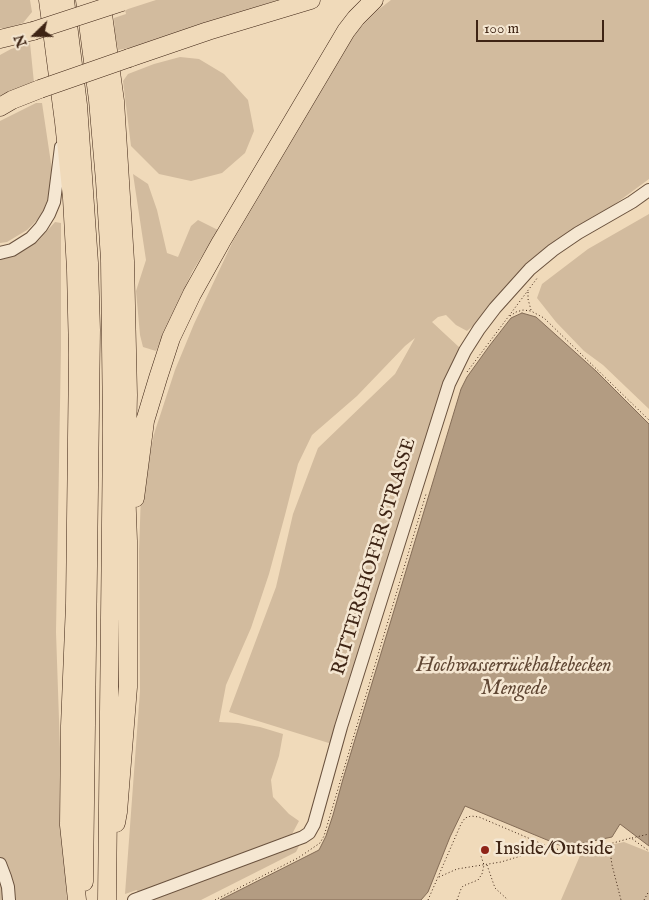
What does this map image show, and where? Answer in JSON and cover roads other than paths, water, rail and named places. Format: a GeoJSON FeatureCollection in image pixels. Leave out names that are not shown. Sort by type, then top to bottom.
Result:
{"type":"FeatureCollection","features":[{"type":"Feature","properties":{"kind":"highway"},"geometry":{"type":"LineString","coordinates":[[65,0],[78,105],[89,263],[91,330],[84,900]]}},
{"type":"Feature","properties":{"kind":"highway"},"geometry":{"type":"LineString","coordinates":[[85,0],[106,181],[110,270],[112,429],[107,900]]}},
{"type":"Feature","properties":{"kind":"highway"},"geometry":{"type":"LineString","coordinates":[[101,0],[115,100],[125,261],[128,395],[126,486],[128,687],[118,812],[107,870]]}},
{"type":"Feature","properties":{"kind":"highway"},"geometry":{"type":"LineString","coordinates":[[0,107],[40,89],[200,33],[311,0]]}},
{"type":"Feature","properties":{"kind":"highway"},"geometry":{"type":"LineString","coordinates":[[128,541],[133,518],[145,421],[171,338],[209,262],[346,31],[374,0]]}},
{"type":"Feature","properties":{"kind":"highway"},"geometry":{"type":"LineString","coordinates":[[0,39],[33,31],[125,1]]}},
{"type":"Feature","properties":{"kind":"highway"},"geometry":{"type":"LineString","coordinates":[[49,5],[72,198],[78,354],[75,604],[70,726],[69,825],[77,900]]}},
{"type":"Feature","properties":{"kind":"street"},"geometry":{"type":"LineString","coordinates":[[0,252],[12,250],[31,238],[49,214],[54,202],[64,122]]}},
{"type":"Feature","properties":{"kind":"street","name":"RITTERSHOFER STRASSE"},"geometry":{"type":"LineString","coordinates":[[135,900],[303,837],[309,833],[314,824],[341,727],[449,384],[466,351],[479,329],[495,308],[530,269],[578,233],[649,190]]}},
{"type":"Feature","properties":{"kind":"street"},"geometry":{"type":"LineString","coordinates":[[0,864],[8,887],[9,900]]}},
{"type":"Feature","properties":{"kind":"water","name":"Hochwasserrückhaltebecken Mengede"},"geometry":{"type":"Polygon","coordinates":[[[522,313],[536,317],[596,371],[649,424],[649,846],[620,824],[612,837],[564,847],[465,806],[450,837],[428,892],[421,900],[220,900],[319,850],[333,815],[461,389],[467,377],[511,318],[522,313]]]}},
{"type":"Feature","properties":{"kind":"place","name":"Inside/Outside"},"geometry":{"type":"Point","coordinates":[485,850]}}]}
